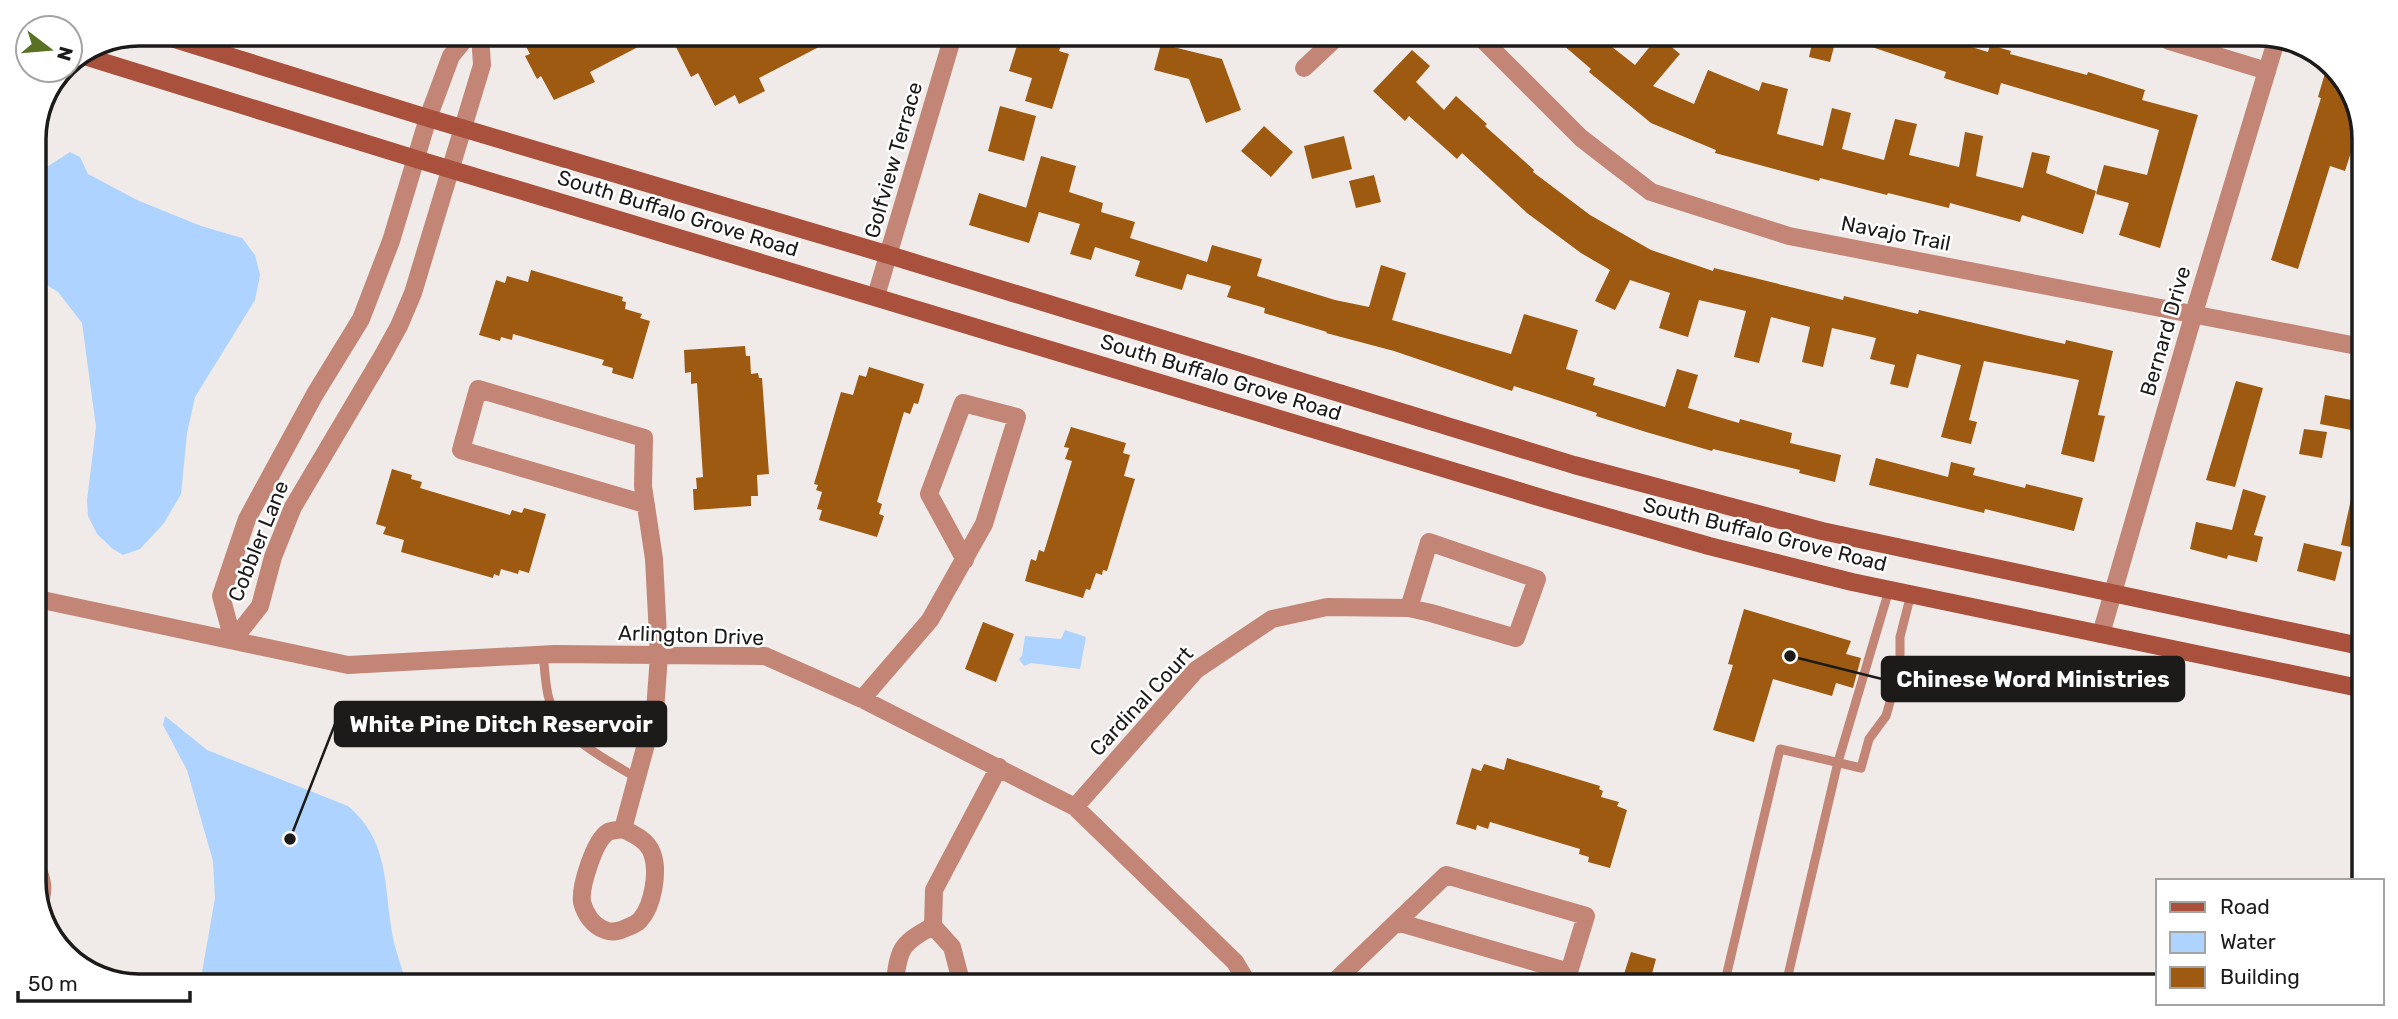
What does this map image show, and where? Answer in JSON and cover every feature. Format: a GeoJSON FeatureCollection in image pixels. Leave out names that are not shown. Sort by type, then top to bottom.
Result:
{"type":"FeatureCollection","features":[{"type":"Feature","properties":{"kind":"main road","name":"South Buffalo Grove Road"},"geometry":{"type":"LineString","coordinates":[[197,46],[1574,465],[1822,531],[2352,644]]}},
{"type":"Feature","properties":{"kind":"main road","name":"South Buffalo Grove Road"},"geometry":{"type":"LineString","coordinates":[[92,58],[416,159],[1709,546],[1889,590],[2352,687]]}},
{"type":"Feature","properties":{"kind":"street","name":"Cobbler Lane"},"geometry":{"type":"LineString","coordinates":[[233,640],[221,596],[247,519],[315,394],[361,318],[391,241],[428,118],[451,56],[459,46]]}},
{"type":"Feature","properties":{"kind":"street","name":"Cobbler Lane"},"geometry":{"type":"LineString","coordinates":[[233,640],[260,606],[273,557],[293,507],[399,326],[464,129],[482,65],[481,46]]}},
{"type":"Feature","properties":{"kind":"street","name":"Golfview Terrace"},"geometry":{"type":"LineString","coordinates":[[876,296],[950,46]]}},
{"type":"Feature","properties":{"kind":"street"},"geometry":{"type":"LineString","coordinates":[[1304,68],[1327,46]]}},
{"type":"Feature","properties":{"kind":"street","name":"Navajo Trail"},"geometry":{"type":"LineString","coordinates":[[1488,46],[1581,138],[1651,192],[1789,236],[2352,345]]}},
{"type":"Feature","properties":{"kind":"street"},"geometry":{"type":"LineString","coordinates":[[2185,46],[2267,71]]}},
{"type":"Feature","properties":{"kind":"street","name":"Bernard Drive"},"geometry":{"type":"LineString","coordinates":[[2101,634],[2274,47]]}},
{"type":"Feature","properties":{"kind":"street"},"geometry":{"type":"LineString","coordinates":[[624,829],[655,711],[659,655],[654,559],[643,486],[644,438],[478,389],[461,450],[645,504]]}},
{"type":"Feature","properties":{"kind":"street"},"geometry":{"type":"LineString","coordinates":[[862,699],[930,620],[965,560],[984,524],[1017,417],[963,402],[929,494],[965,560]]}},
{"type":"Feature","properties":{"kind":"street","name":"Cardinal Court"},"geometry":{"type":"LineString","coordinates":[[1075,807],[1196,670],[1272,619],[1327,607],[1409,608],[1516,638],[1537,579],[1429,542],[1409,608]]}},
{"type":"Feature","properties":{"kind":"street","name":"Arlington Drive"},"geometry":{"type":"LineString","coordinates":[[46,601],[348,665],[543,655],[765,656],[862,699],[999,766],[1075,807],[1236,962],[1243,974]]}},
{"type":"Feature","properties":{"kind":"street"},"geometry":{"type":"LineString","coordinates":[[959,974],[952,947],[933,926],[934,890],[999,766]]}},
{"type":"Feature","properties":{"kind":"street"},"geometry":{"type":"LineString","coordinates":[[624,829],[641,838],[652,853],[655,873],[649,906],[639,922],[620,931],[606,931],[589,919],[585,910],[582,900],[586,876],[601,840],[608,832],[624,829]]}},
{"type":"Feature","properties":{"kind":"street"},"geometry":{"type":"LineString","coordinates":[[1342,974],[1446,875],[1586,916],[1569,972],[1397,922]]}},
{"type":"Feature","properties":{"kind":"street"},"geometry":{"type":"LineString","coordinates":[[896,974],[898,957],[909,940],[933,926]]}},
{"type":"Feature","properties":{"kind":"lane"},"geometry":{"type":"LineString","coordinates":[[1788,974],[1838,762],[1889,590]]}},
{"type":"Feature","properties":{"kind":"lane"},"geometry":{"type":"LineString","coordinates":[[1727,974],[1780,748],[1861,768],[1869,739],[1886,716],[1900,667],[1900,638],[1911,594]]}},
{"type":"Feature","properties":{"kind":"lane"},"geometry":{"type":"LineString","coordinates":[[543,655],[548,697],[557,718],[572,735],[599,756],[638,778]]}},
{"type":"Feature","properties":{"kind":"water"},"geometry":{"type":"Polygon","coordinates":[[[70,152],[80,157],[88,174],[137,200],[201,226],[242,238],[255,255],[260,275],[255,300],[195,397],[187,433],[181,494],[164,523],[140,549],[123,555],[97,534],[88,516],[87,500],[96,427],[82,323],[58,292],[46,284],[46,168],[70,152]]]}},
{"type":"Feature","properties":{"kind":"water"},"geometry":{"type":"Polygon","coordinates":[[[1065,630],[1086,637],[1080,669],[1031,663],[1024,666],[1019,659],[1022,656],[1025,636],[1061,639],[1065,630]]]}},
{"type":"Feature","properties":{"kind":"water"},"geometry":{"type":"Polygon","coordinates":[[[165,716],[207,750],[348,806],[361,819],[377,846],[385,876],[392,933],[403,974],[202,974],[215,898],[213,861],[187,770],[163,725],[165,716]]]}},
{"type":"Feature","properties":{"kind":"building"},"geometry":{"type":"Polygon","coordinates":[[[526,46],[640,46],[590,72],[595,82],[554,100],[541,76],[537,79],[525,56],[530,54],[526,46]]]}},
{"type":"Feature","properties":{"kind":"building"},"geometry":{"type":"Polygon","coordinates":[[[676,46],[821,46],[759,78],[765,91],[739,104],[735,95],[715,106],[698,73],[691,77],[676,46]]]}},
{"type":"Feature","properties":{"kind":"building"},"geometry":{"type":"Polygon","coordinates":[[[1017,46],[1061,46],[1059,51],[1069,54],[1052,109],[1025,101],[1032,78],[1009,71],[1017,46]]]}},
{"type":"Feature","properties":{"kind":"building"},"geometry":{"type":"Polygon","coordinates":[[[1160,46],[1222,59],[1241,110],[1206,123],[1189,79],[1154,70],[1160,46]]]}},
{"type":"Feature","properties":{"kind":"building"},"geometry":{"type":"Polygon","coordinates":[[[1564,46],[1611,46],[1635,65],[1650,46],[1670,46],[1680,54],[1653,86],[1694,104],[1708,70],[1759,91],[1762,82],[1788,89],[1777,134],[1823,146],[1832,108],[1851,113],[1842,149],[1884,160],[1895,119],[1917,124],[1909,155],[1959,167],[1965,132],[1983,136],[1976,176],[2023,188],[2032,152],[2050,156],[2046,173],[2096,191],[2083,234],[2022,215],[2020,222],[1950,203],[1949,208],[1820,178],[1819,181],[1715,153],[1716,150],[1651,123],[1589,72],[1591,69],[1564,46]]]}},
{"type":"Feature","properties":{"kind":"building"},"geometry":{"type":"Polygon","coordinates":[[[1811,46],[1834,46],[1830,62],[1809,57],[1811,46]]]}},
{"type":"Feature","properties":{"kind":"building"},"geometry":{"type":"Polygon","coordinates":[[[1869,46],[1968,46],[1988,52],[1990,46],[1994,46],[2011,51],[2010,54],[2087,75],[2088,72],[2145,90],[2142,100],[2198,115],[2160,248],[2119,235],[2129,203],[2096,194],[2104,165],[2147,175],[2159,130],[2001,83],[1998,95],[1944,78],[1946,72],[1869,46]]]}},
{"type":"Feature","properties":{"kind":"building"},"geometry":{"type":"Polygon","coordinates":[[[1412,50],[1430,66],[1416,82],[1444,110],[1456,96],[1534,170],[1533,172],[1590,215],[1651,250],[1713,271],[1714,268],[1843,300],[1844,296],[1918,314],[1919,310],[2065,344],[2066,340],[2113,351],[2098,415],[2105,416],[2094,462],[2061,454],[2079,380],[1984,361],[1969,420],[1977,422],[1971,444],[1941,437],[1961,365],[1917,354],[1908,388],[1890,384],[1895,365],[1870,359],[1876,338],[1832,328],[1823,367],[1802,362],[1810,327],[1771,317],[1759,363],[1734,357],[1746,311],[1699,300],[1688,337],[1659,328],[1670,293],[1630,280],[1615,310],[1595,301],[1610,270],[1581,253],[1527,213],[1462,153],[1457,159],[1409,116],[1405,121],[1373,91],[1412,50]]]}},
{"type":"Feature","properties":{"kind":"building"},"geometry":{"type":"Polygon","coordinates":[[[2325,73],[2348,108],[2352,149],[2345,171],[2330,166],[2298,269],[2271,260],[2321,98],[2318,97],[2325,73]]]}},
{"type":"Feature","properties":{"kind":"building"},"geometry":{"type":"Polygon","coordinates":[[[1000,106],[1036,116],[1024,161],[988,151],[1000,106]]]}},
{"type":"Feature","properties":{"kind":"building"},"geometry":{"type":"Polygon","coordinates":[[[1264,126],[1293,152],[1271,177],[1241,151],[1264,126]]]}},
{"type":"Feature","properties":{"kind":"building"},"geometry":{"type":"Polygon","coordinates":[[[1344,136],[1352,169],[1312,179],[1304,146],[1344,136]]]}},
{"type":"Feature","properties":{"kind":"building"},"geometry":{"type":"Polygon","coordinates":[[[1041,156],[1076,166],[1069,192],[1103,203],[1101,212],[1135,222],[1130,238],[1207,262],[1212,245],[1262,259],[1257,276],[1335,300],[1369,307],[1381,265],[1406,273],[1392,320],[1511,354],[1524,314],[1578,330],[1566,369],[1595,378],[1593,385],[1665,407],[1677,369],[1698,375],[1688,408],[1739,423],[1740,419],[1792,433],[1790,443],[1841,455],[1835,482],[1799,473],[1800,470],[1713,449],[1712,451],[1646,432],[1514,386],[1512,391],[1394,351],[1264,313],[1265,308],[1227,297],[1231,286],[1187,274],[1182,290],[1135,276],[1140,261],[1095,247],[1091,260],[1070,254],[1080,224],[1039,212],[1029,243],[969,225],[979,193],[1026,208],[1041,156]]]}},
{"type":"Feature","properties":{"kind":"building"},"geometry":{"type":"Polygon","coordinates":[[[1374,175],[1381,202],[1356,208],[1349,181],[1374,175]]]}},
{"type":"Feature","properties":{"kind":"building"},"geometry":{"type":"Polygon","coordinates":[[[531,270],[623,297],[622,301],[626,302],[625,309],[642,314],[640,318],[650,321],[633,379],[612,373],[613,368],[602,365],[604,360],[513,334],[512,340],[501,337],[500,341],[479,335],[496,280],[505,283],[507,276],[528,282],[531,270]]]}},
{"type":"Feature","properties":{"kind":"building"},"geometry":{"type":"Polygon","coordinates":[[[745,346],[746,356],[750,356],[751,374],[758,373],[759,378],[762,378],[769,474],[757,475],[758,496],[751,496],[751,506],[694,510],[693,489],[697,489],[696,478],[703,477],[697,383],[691,384],[691,372],[685,373],[684,350],[745,346]]]}},
{"type":"Feature","properties":{"kind":"building"},"geometry":{"type":"Polygon","coordinates":[[[869,367],[924,384],[918,404],[914,403],[910,414],[904,412],[877,502],[882,504],[879,514],[884,516],[877,537],[819,520],[822,510],[817,509],[822,492],[816,490],[818,485],[814,484],[841,392],[853,395],[859,375],[866,377],[869,367]]]}},
{"type":"Feature","properties":{"kind":"building"},"geometry":{"type":"Polygon","coordinates":[[[2236,381],[2263,388],[2235,487],[2206,480],[2236,381]]]}},
{"type":"Feature","properties":{"kind":"building"},"geometry":{"type":"Polygon","coordinates":[[[2325,395],[2352,400],[2352,430],[2320,424],[2325,395]]]}},
{"type":"Feature","properties":{"kind":"building"},"geometry":{"type":"Polygon","coordinates":[[[1071,427],[1126,443],[1123,453],[1130,455],[1124,476],[1135,479],[1107,571],[1103,570],[1102,575],[1096,573],[1090,590],[1086,589],[1083,598],[1025,581],[1031,559],[1036,561],[1039,550],[1044,552],[1072,461],[1065,459],[1069,448],[1064,447],[1071,427]]]}},
{"type":"Feature","properties":{"kind":"building"},"geometry":{"type":"Polygon","coordinates":[[[2304,429],[2327,432],[2322,458],[2299,454],[2304,429]]]}},
{"type":"Feature","properties":{"kind":"building"},"geometry":{"type":"Polygon","coordinates":[[[1876,458],[1948,477],[1951,462],[1975,468],[1973,475],[2083,498],[2074,531],[1985,509],[1984,513],[1869,485],[1876,458]]]}},
{"type":"Feature","properties":{"kind":"building"},"geometry":{"type":"Polygon","coordinates":[[[392,469],[412,475],[411,479],[422,482],[420,488],[510,515],[512,510],[522,513],[524,508],[546,514],[529,573],[519,570],[518,574],[501,569],[499,576],[494,574],[493,578],[401,552],[404,540],[383,534],[386,527],[376,524],[392,469]]]}},
{"type":"Feature","properties":{"kind":"building"},"geometry":{"type":"Polygon","coordinates":[[[2243,489],[2266,496],[2254,535],[2263,537],[2257,562],[2228,555],[2227,559],[2190,549],[2196,522],[2232,530],[2243,489]]]}},
{"type":"Feature","properties":{"kind":"building"},"geometry":{"type":"Polygon","coordinates":[[[2352,495],[2352,547],[2341,545],[2352,495]]]}},
{"type":"Feature","properties":{"kind":"building"},"geometry":{"type":"Polygon","coordinates":[[[2304,543],[2342,552],[2335,581],[2297,571],[2304,543]]]}},
{"type":"Feature","properties":{"kind":"building"},"geometry":{"type":"Polygon","coordinates":[[[1744,609],[1851,641],[1846,654],[1861,658],[1853,688],[1836,683],[1832,696],[1773,679],[1754,742],[1713,730],[1733,665],[1728,664],[1744,609]]]}},
{"type":"Feature","properties":{"kind":"building"},"geometry":{"type":"Polygon","coordinates":[[[983,622],[1014,634],[996,682],[965,669],[983,622]]]}},
{"type":"Feature","properties":{"kind":"building"},"geometry":{"type":"Polygon","coordinates":[[[1507,758],[1600,786],[1599,789],[1603,791],[1601,797],[1619,802],[1617,806],[1627,810],[1610,868],[1588,862],[1589,857],[1579,854],[1580,849],[1490,822],[1488,829],[1477,825],[1476,830],[1456,824],[1472,768],[1481,771],[1484,764],[1504,770],[1507,758]]]}},
{"type":"Feature","properties":{"kind":"building"},"geometry":{"type":"Polygon","coordinates":[[[1631,952],[1656,959],[1652,974],[1624,974],[1631,952]]]}},
{"type":"Feature","properties":{"kind":"place","name":"Chinese Word Ministries"},"geometry":{"type":"Point","coordinates":[1790,656]}},
{"type":"Feature","properties":{"kind":"place","name":"White Pine Ditch Reservoir"},"geometry":{"type":"Point","coordinates":[290,839]}}]}
